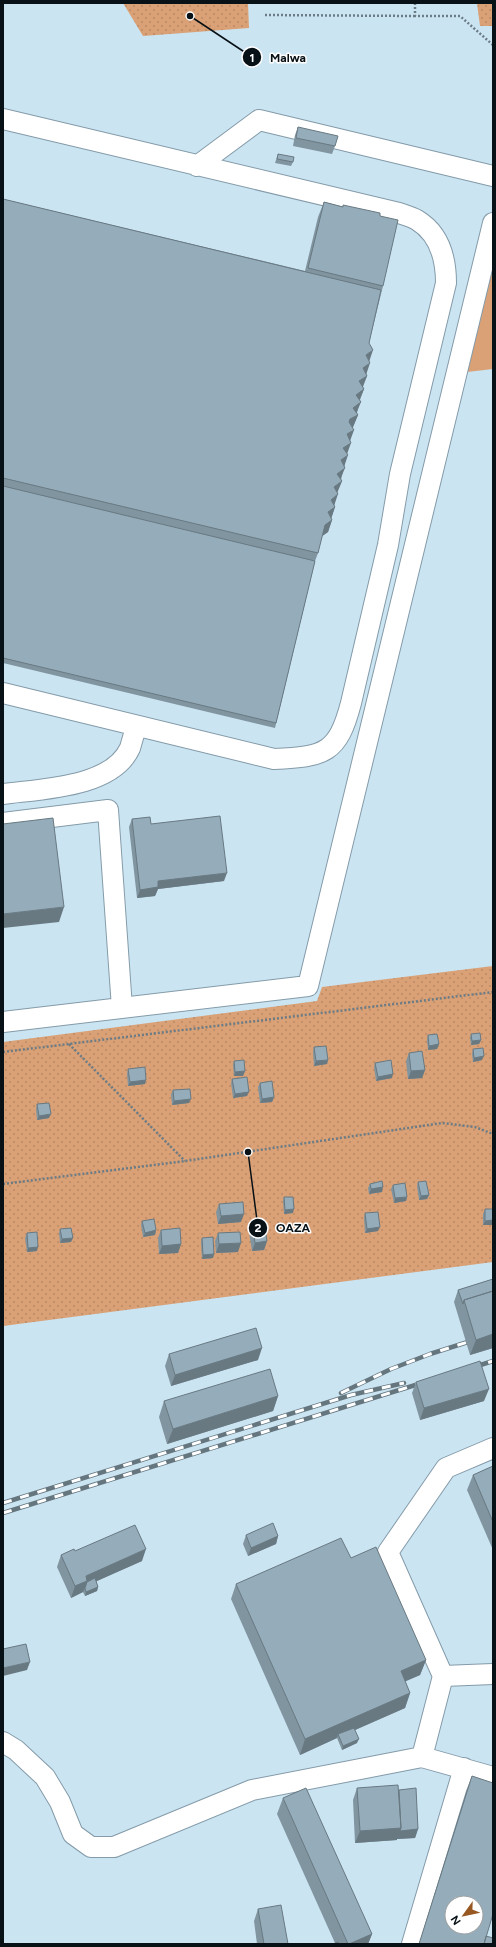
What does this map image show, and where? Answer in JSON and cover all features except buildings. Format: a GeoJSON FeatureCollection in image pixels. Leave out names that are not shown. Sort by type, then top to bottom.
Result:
{"type":"FeatureCollection","features":[{"type":"Feature","properties":{"kind":"lane"},"geometry":{"type":"LineString","coordinates":[[3,119],[392,212],[417,220],[432,234],[441,247],[446,263],[446,282],[400,474],[388,545],[345,727],[334,744],[320,752],[295,758],[274,759],[136,727],[3,693]]}},
{"type":"Feature","properties":{"kind":"lane"},"geometry":{"type":"LineString","coordinates":[[197,166],[260,120],[493,176]]}},
{"type":"Feature","properties":{"kind":"lane"},"geometry":{"type":"LineString","coordinates":[[3,1022],[308,986],[493,222]]}},
{"type":"Feature","properties":{"kind":"lane"},"geometry":{"type":"LineString","coordinates":[[3,794],[78,784],[100,775],[117,763],[129,749],[136,727]]}},
{"type":"Feature","properties":{"kind":"lane"},"geometry":{"type":"LineString","coordinates":[[3,823],[108,810],[122,1008]]}},
{"type":"Feature","properties":{"kind":"lane"},"geometry":{"type":"LineString","coordinates":[[422,1757],[443,1676],[388,1552],[446,1468],[493,1448]]}},
{"type":"Feature","properties":{"kind":"lane"},"geometry":{"type":"LineString","coordinates":[[443,1676],[493,1674]]}},
{"type":"Feature","properties":{"kind":"lane"},"geometry":{"type":"LineString","coordinates":[[3,1742],[16,1750],[45,1777],[60,1802],[72,1834],[91,1847],[114,1847],[252,1790],[422,1757],[493,1777]]}},
{"type":"Feature","properties":{"kind":"lane"},"geometry":{"type":"LineString","coordinates":[[412,1944],[464,1768]]}},
{"type":"Feature","properties":{"kind":"path"},"geometry":{"type":"LineString","coordinates":[[415,3],[415,16]]}},
{"type":"Feature","properties":{"kind":"path"},"geometry":{"type":"LineString","coordinates":[[265,15],[460,16],[493,45]]}},
{"type":"Feature","properties":{"kind":"path"},"geometry":{"type":"LineString","coordinates":[[3,1052],[493,992]]}},
{"type":"Feature","properties":{"kind":"path"},"geometry":{"type":"LineString","coordinates":[[69,1044],[186,1161]]}},
{"type":"Feature","properties":{"kind":"path"},"geometry":{"type":"LineString","coordinates":[[3,1184],[186,1161],[442,1123],[475,1127],[493,1134]]}},
{"type":"Feature","properties":{"kind":"shaded area"},"geometry":{"type":"Polygon","coordinates":[[[123,3],[248,3],[249,28],[143,36],[123,3]]]}},
{"type":"Feature","properties":{"kind":"shaded area"},"geometry":{"type":"Polygon","coordinates":[[[477,3],[493,3],[493,26],[480,26],[477,3]]]}},
{"type":"Feature","properties":{"kind":"shaded area"},"geometry":{"type":"Polygon","coordinates":[[[493,268],[493,369],[467,372],[493,268]]]}},
{"type":"Feature","properties":{"kind":"shaded area"},"geometry":{"type":"Polygon","coordinates":[[[493,966],[493,1262],[3,1326],[3,1042],[317,1001],[322,987],[493,966]]]}},
{"type":"Feature","properties":{"kind":"railway"},"geometry":{"type":"LineString","coordinates":[[341,1393],[391,1369],[430,1354],[493,1334]]}},
{"type":"Feature","properties":{"kind":"railway"},"geometry":{"type":"LineString","coordinates":[[471,1368],[493,1361]]}},
{"type":"Feature","properties":{"kind":"railway"},"geometry":{"type":"LineString","coordinates":[[3,1513],[425,1382]]}},
{"type":"Feature","properties":{"kind":"railway"},"geometry":{"type":"LineString","coordinates":[[3,1503],[351,1395],[404,1383]]}},
{"type":"Feature","properties":{"kind":"place","name":"Malwa"},"geometry":{"type":"Point","coordinates":[190,16]}},
{"type":"Feature","properties":{"kind":"place","name":"OAZA"},"geometry":{"type":"Point","coordinates":[248,1152]}}]}
